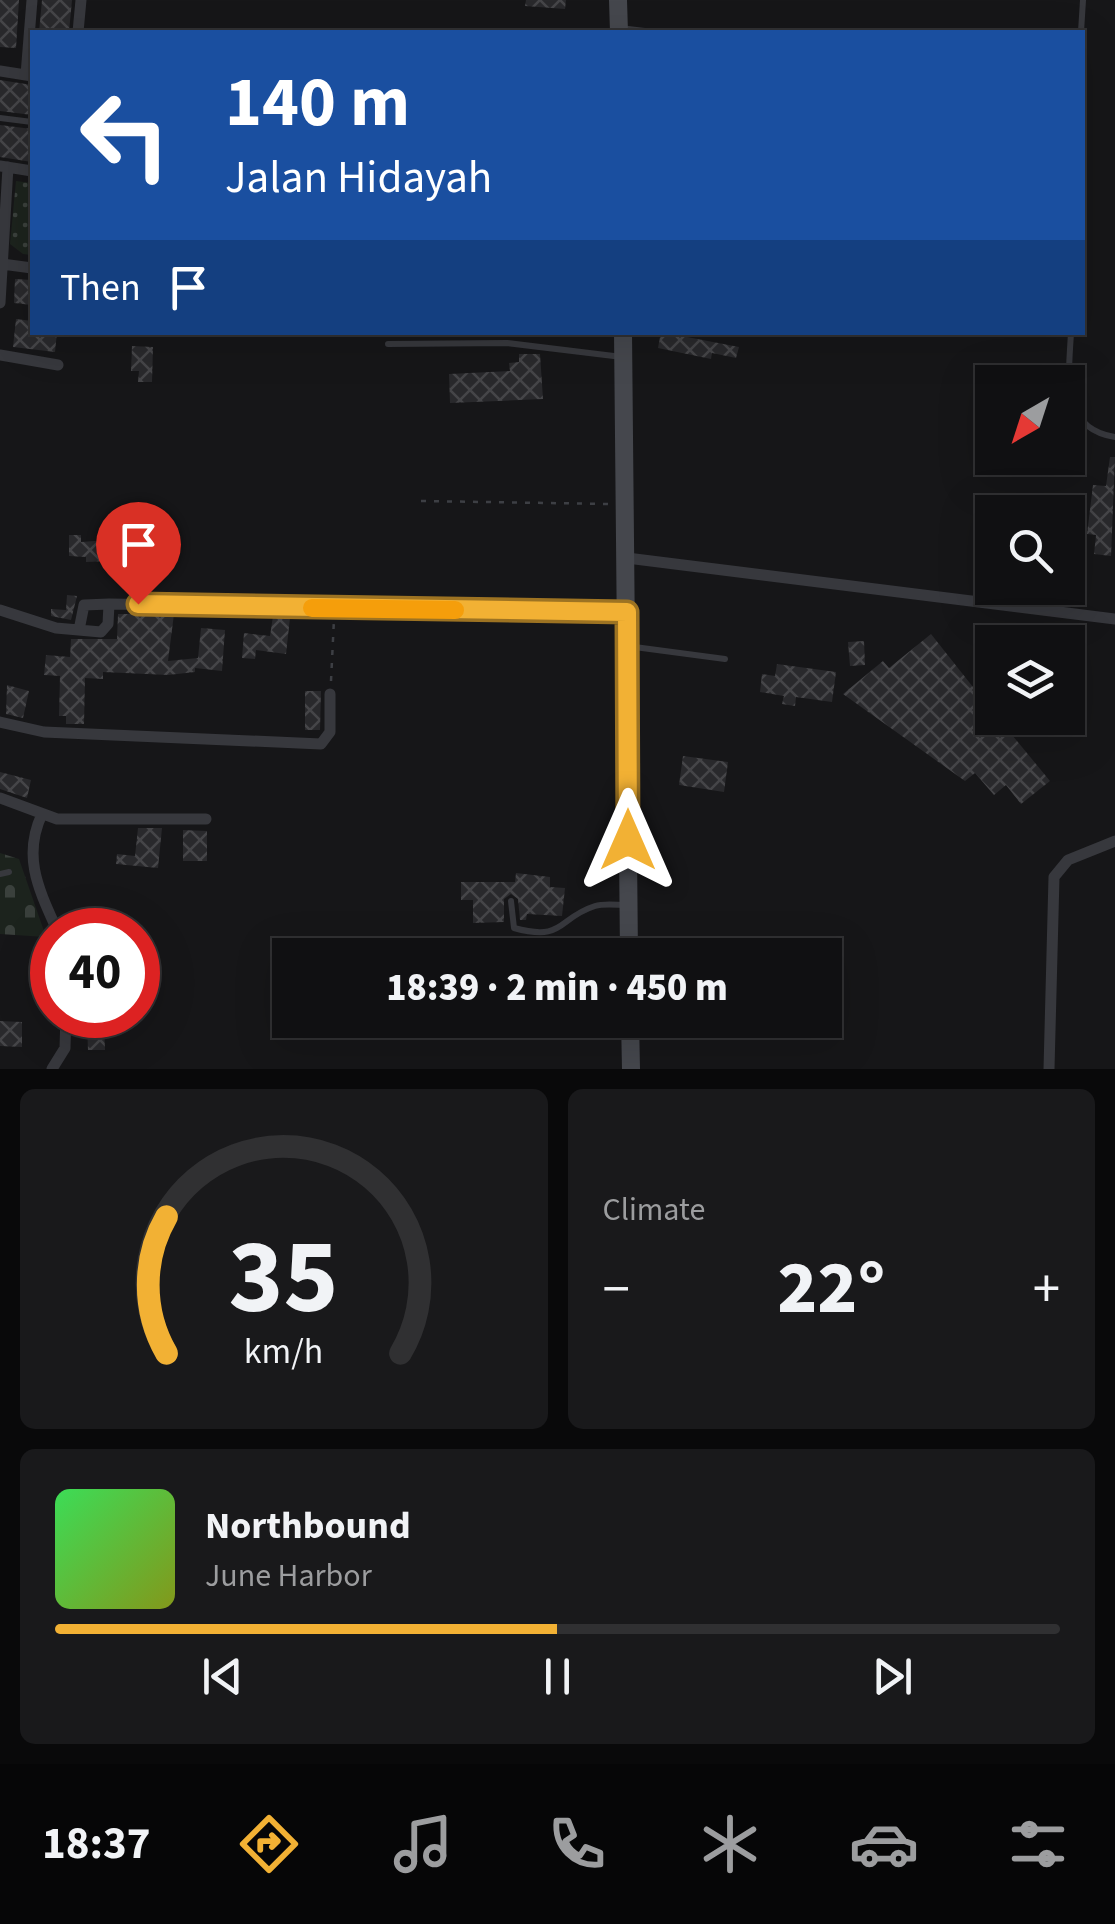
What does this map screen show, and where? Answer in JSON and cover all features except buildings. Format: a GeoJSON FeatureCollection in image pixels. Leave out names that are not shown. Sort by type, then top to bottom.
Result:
{"type":"FeatureCollection","features":[{"type":"Feature","properties":{"kind":"street"},"geometry":{"type":"LineString","coordinates":[[31,30],[32,0]]}},
{"type":"Feature","properties":{"kind":"street"},"geometry":{"type":"LineString","coordinates":[[78,30],[81,0]]}},
{"type":"Feature","properties":{"kind":"street"},"geometry":{"type":"LineString","coordinates":[[618,0],[619,30]]}},
{"type":"Feature","properties":{"kind":"street"},"geometry":{"type":"LineString","coordinates":[[0,70],[30,75]]}},
{"type":"Feature","properties":{"kind":"street"},"geometry":{"type":"LineString","coordinates":[[0,303],[4,166],[30,171]]}},
{"type":"Feature","properties":{"kind":"street"},"geometry":{"type":"LineString","coordinates":[[2,264],[30,268]]}},
{"type":"Feature","properties":{"kind":"street"},"geometry":{"type":"LineString","coordinates":[[623,335],[629,938]]}},
{"type":"Feature","properties":{"kind":"street"},"geometry":{"type":"LineString","coordinates":[[0,355],[58,365]]}},
{"type":"Feature","properties":{"kind":"street"},"geometry":{"type":"LineString","coordinates":[[626,558],[1115,619]]}},
{"type":"Feature","properties":{"kind":"street"},"geometry":{"type":"LineString","coordinates":[[79,630],[84,605],[109,604],[627,612]]}},
{"type":"Feature","properties":{"kind":"street"},"geometry":{"type":"LineString","coordinates":[[0,610],[79,630],[106,629],[109,604]]}},
{"type":"Feature","properties":{"kind":"street"},"geometry":{"type":"LineString","coordinates":[[0,722],[44,732],[321,744],[330,732],[330,694]]}},
{"type":"Feature","properties":{"kind":"street"},"geometry":{"type":"LineString","coordinates":[[0,798],[57,819],[206,818]]}},
{"type":"Feature","properties":{"kind":"street"},"geometry":{"type":"LineString","coordinates":[[42,814],[33,833],[33,879],[47,908]]}},
{"type":"Feature","properties":{"kind":"street"},"geometry":{"type":"LineString","coordinates":[[1049,1069],[1054,877],[1068,860],[1115,841]]}},
{"type":"Feature","properties":{"kind":"street"},"geometry":{"type":"LineString","coordinates":[[52,1069],[65,1048],[65,1038]]}},
{"type":"Feature","properties":{"kind":"street"},"geometry":{"type":"LineString","coordinates":[[630,1038],[631,1069]]}},
{"type":"Feature","properties":{"kind":"lane"},"geometry":{"type":"LineString","coordinates":[[1082,30],[1083,0]]}},
{"type":"Feature","properties":{"kind":"lane"},"geometry":{"type":"LineString","coordinates":[[0,118],[30,122]]}},
{"type":"Feature","properties":{"kind":"lane"},"geometry":{"type":"LineString","coordinates":[[1072,335],[1070,402],[1084,423],[1115,436]]}},
{"type":"Feature","properties":{"kind":"lane"},"geometry":{"type":"LineString","coordinates":[[388,344],[506,343],[624,358]]}},
{"type":"Feature","properties":{"kind":"lane"},"geometry":{"type":"LineString","coordinates":[[627,646],[725,659]]}},
{"type":"Feature","properties":{"kind":"lane"},"geometry":{"type":"LineString","coordinates":[[511,901],[514,928],[541,932],[557,932],[598,905],[628,905]]}},
{"type":"Feature","properties":{"kind":"path"},"geometry":{"type":"LineString","coordinates":[[421,500],[626,504]]}},
{"type":"Feature","properties":{"kind":"path"},"geometry":{"type":"LineString","coordinates":[[330,694],[335,608]]}},
{"type":"Feature","properties":{"kind":"green space"},"geometry":{"type":"Polygon","coordinates":[[[16,181],[30,183],[30,255],[10,244],[16,181]]]}},
{"type":"Feature","properties":{"kind":"green space"},"geometry":{"type":"Polygon","coordinates":[[[0,853],[19,859],[36,908],[30,908],[30,936],[0,934],[0,853]]]}},
{"type":"Feature","properties":{"kind":"slow traffic"},"geometry":{"type":"LineString","coordinates":[[312,608],[455,610]]}},
{"type":"Feature","properties":{"kind":"route"},"geometry":{"type":"LineString","coordinates":[[138,604],[627,612],[628,840]]}}]}
